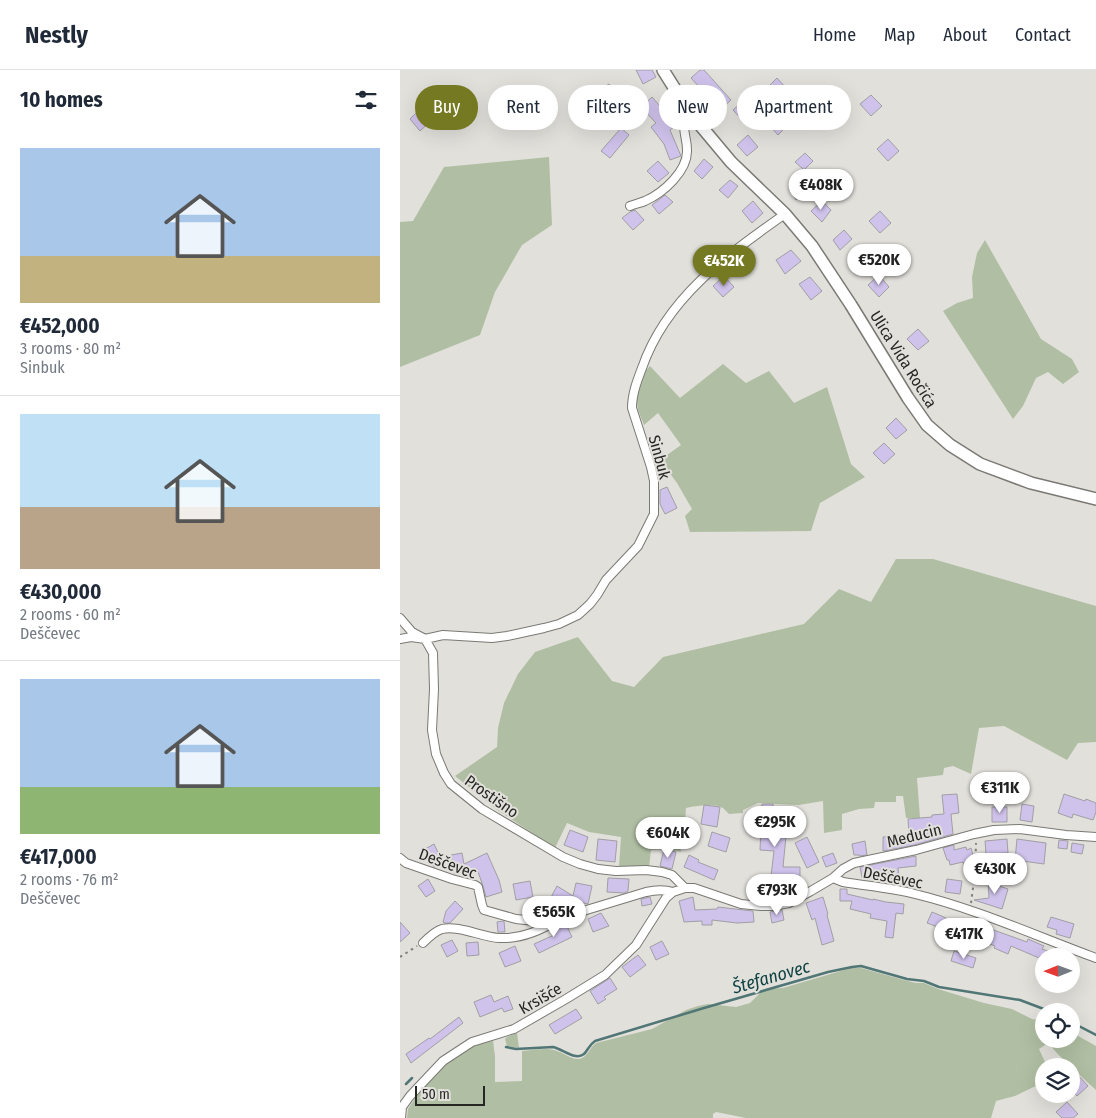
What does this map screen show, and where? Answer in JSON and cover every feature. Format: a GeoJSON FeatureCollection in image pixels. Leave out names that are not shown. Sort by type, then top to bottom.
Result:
{"type":"FeatureCollection","features":[{"type":"Feature","properties":{"kind":"main road","name":"Ulica Vida Ročića"},"geometry":{"type":"LineString","coordinates":[[663,70],[672,85]]}},
{"type":"Feature","properties":{"kind":"main road","name":"Ulica Vida Ročića"},"geometry":{"type":"LineString","coordinates":[[704,130],[731,162],[785,214],[812,246],[852,305],[908,398],[927,425],[950,445],[980,464],[1031,483],[1096,499]]}},
{"type":"Feature","properties":{"kind":"street"},"geometry":{"type":"LineString","coordinates":[[630,206],[645,201],[672,182],[683,168],[686,163],[688,148],[685,130]]}},
{"type":"Feature","properties":{"kind":"street","name":"Sinbuk"},"geometry":{"type":"LineString","coordinates":[[400,638],[425,639],[443,635],[492,638],[544,628],[559,624],[578,615],[594,599],[606,580],[638,546],[654,514],[654,481],[632,408],[632,398],[651,343],[672,312],[706,274],[743,244],[785,214]]}},
{"type":"Feature","properties":{"kind":"street"},"geometry":{"type":"LineString","coordinates":[[400,618],[412,632],[425,639]]}},
{"type":"Feature","properties":{"kind":"street","name":"Prostišno"},"geometry":{"type":"LineString","coordinates":[[425,639],[433,652],[432,730],[436,754],[451,784],[482,809],[563,857],[598,869],[662,872],[672,875],[685,888]]}},
{"type":"Feature","properties":{"kind":"street","name":"Meducin"},"geometry":{"type":"LineString","coordinates":[[833,878],[843,869],[854,863],[916,850],[994,830],[1020,829],[1096,837]]}},
{"type":"Feature","properties":{"kind":"street","name":"Deščevec"},"geometry":{"type":"LineString","coordinates":[[400,858],[406,863],[446,877],[475,884],[478,887],[484,910],[516,919],[534,921],[560,918],[654,890],[673,892]]}},
{"type":"Feature","properties":{"kind":"street"},"geometry":{"type":"LineString","coordinates":[[673,892],[685,888],[694,888],[741,904],[773,906],[789,903],[833,878]]}},
{"type":"Feature","properties":{"kind":"street","name":"Deščevec"},"geometry":{"type":"LineString","coordinates":[[833,878],[843,882],[914,894],[970,911],[1096,958]]}},
{"type":"Feature","properties":{"kind":"street","name":"Krsišće"},"geometry":{"type":"LineString","coordinates":[[401,1118],[402,1107],[410,1096],[443,1061],[472,1042],[514,1029],[605,975],[636,945],[666,898],[673,892]]}},
{"type":"Feature","properties":{"kind":"street","name":"Deščevec"},"geometry":{"type":"LineString","coordinates":[[423,943],[442,929],[455,929],[497,938],[515,938],[537,931],[560,918]]}},
{"type":"Feature","properties":{"kind":"path"},"geometry":{"type":"LineString","coordinates":[[970,911],[975,873],[977,833]]}},
{"type":"Feature","properties":{"kind":"path"},"geometry":{"type":"LineString","coordinates":[[400,957],[423,943]]}},
{"type":"Feature","properties":{"kind":"green space"},"geometry":{"type":"Polygon","coordinates":[[[549,157],[552,225],[522,245],[495,292],[480,335],[400,367],[400,222],[413,221],[444,167],[549,157]]]}},
{"type":"Feature","properties":{"kind":"green space"},"geometry":{"type":"Polygon","coordinates":[[[985,240],[1041,339],[1072,359],[1079,372],[1063,384],[1048,372],[1036,378],[1023,406],[1013,419],[943,311],[957,303],[973,298],[972,277],[977,253],[985,240]]]}},
{"type":"Feature","properties":{"kind":"green space"},"geometry":{"type":"Polygon","coordinates":[[[723,364],[746,383],[769,371],[794,403],[827,387],[851,464],[865,477],[820,503],[811,531],[690,532],[685,516],[692,509],[677,483],[660,460],[681,445],[658,413],[644,425],[638,410],[636,394],[642,374],[650,366],[680,398],[723,364]]]}},
{"type":"Feature","properties":{"kind":"green space"},"geometry":{"type":"Polygon","coordinates":[[[896,559],[933,559],[1096,606],[1096,742],[1078,743],[1067,760],[1004,726],[979,728],[971,774],[953,766],[944,768],[943,775],[917,778],[920,818],[906,818],[903,796],[896,796],[896,802],[875,802],[874,808],[859,809],[842,814],[842,830],[824,833],[823,801],[799,805],[758,803],[743,810],[743,813],[729,814],[719,806],[710,805],[686,808],[685,824],[681,823],[679,837],[681,852],[666,849],[651,850],[649,868],[619,867],[621,837],[589,832],[567,823],[555,848],[496,809],[455,776],[497,747],[498,728],[504,703],[518,674],[535,652],[578,637],[612,681],[634,687],[663,657],[804,624],[839,589],[871,602],[896,559]]]}},
{"type":"Feature","properties":{"kind":"green space"},"geometry":{"type":"Polygon","coordinates":[[[851,968],[861,968],[916,983],[924,983],[984,1003],[1012,1009],[1035,1020],[1035,1048],[1040,1048],[1039,1049],[1043,1058],[1035,1058],[1035,1086],[1015,1096],[996,1101],[991,1118],[746,1118],[716,1112],[713,1114],[713,1118],[407,1118],[408,1109],[420,1091],[445,1063],[474,1044],[493,1041],[495,1082],[522,1081],[522,1051],[549,1049],[579,1059],[584,1057],[596,1043],[652,1029],[686,1010],[708,1004],[736,1007],[750,1003],[764,989],[783,988],[851,968]]]}},
{"type":"Feature","properties":{"kind":"green space"},"geometry":{"type":"Polygon","coordinates":[[[517,1033],[519,1048],[507,1046],[505,1039],[517,1033]]]}},
{"type":"Feature","properties":{"kind":"green space"},"geometry":{"type":"Polygon","coordinates":[[[1080,1037],[1096,1046],[1096,1090],[1080,1076],[1080,1058],[1061,1058],[1052,1048],[1080,1048],[1080,1037]]]}},
{"type":"Feature","properties":{"kind":"building"},"geometry":{"type":"Polygon","coordinates":[[[636,70],[652,70],[656,77],[643,84],[636,70]]]}},
{"type":"Feature","properties":{"kind":"building"},"geometry":{"type":"Polygon","coordinates":[[[700,70],[704,70],[718,85],[697,85],[691,78],[700,70]]]}},
{"type":"Feature","properties":{"kind":"building"},"geometry":{"type":"Polygon","coordinates":[[[777,78],[783,85],[770,85],[777,78]]]}},
{"type":"Feature","properties":{"kind":"building"},"geometry":{"type":"Polygon","coordinates":[[[871,95],[882,106],[871,116],[860,104],[871,95]]]}},
{"type":"Feature","properties":{"kind":"building"},"geometry":{"type":"Polygon","coordinates":[[[727,96],[731,100],[727,104],[727,96]]]}},
{"type":"Feature","properties":{"kind":"building"},"geometry":{"type":"Polygon","coordinates":[[[652,97],[659,105],[659,130],[670,130],[681,156],[670,160],[664,144],[651,127],[656,123],[649,116],[649,100],[652,97]]]}},
{"type":"Feature","properties":{"kind":"building"},"geometry":{"type":"Polygon","coordinates":[[[737,106],[737,114],[733,110],[737,106]]]}},
{"type":"Feature","properties":{"kind":"building"},"geometry":{"type":"Polygon","coordinates":[[[415,114],[415,125],[410,119],[415,114]]]}},
{"type":"Feature","properties":{"kind":"building"},"geometry":{"type":"Polygon","coordinates":[[[619,130],[623,130],[629,135],[610,158],[601,151],[619,130]]]}},
{"type":"Feature","properties":{"kind":"building"},"geometry":{"type":"Polygon","coordinates":[[[773,130],[783,130],[778,135],[773,130]]]}},
{"type":"Feature","properties":{"kind":"building"},"geometry":{"type":"Polygon","coordinates":[[[748,135],[758,147],[747,156],[737,145],[748,135]]]}},
{"type":"Feature","properties":{"kind":"building"},"geometry":{"type":"Polygon","coordinates":[[[888,139],[899,151],[888,161],[877,149],[888,139]]]}},
{"type":"Feature","properties":{"kind":"building"},"geometry":{"type":"Polygon","coordinates":[[[805,153],[813,161],[804,170],[795,162],[805,153]]]}},
{"type":"Feature","properties":{"kind":"building"},"geometry":{"type":"Polygon","coordinates":[[[704,159],[713,167],[702,179],[694,171],[704,159]]]}},
{"type":"Feature","properties":{"kind":"building"},"geometry":{"type":"Polygon","coordinates":[[[658,161],[669,173],[658,182],[647,171],[658,161]]]}},
{"type":"Feature","properties":{"kind":"building"},"geometry":{"type":"Polygon","coordinates":[[[799,179],[807,188],[796,200],[789,189],[799,179]]]}},
{"type":"Feature","properties":{"kind":"building"},"geometry":{"type":"Polygon","coordinates":[[[730,180],[738,186],[728,198],[719,190],[730,180]]]}},
{"type":"Feature","properties":{"kind":"building"},"geometry":{"type":"Polygon","coordinates":[[[665,195],[673,202],[659,214],[652,205],[665,195]]]}},
{"type":"Feature","properties":{"kind":"building"},"geometry":{"type":"Polygon","coordinates":[[[753,201],[763,213],[752,223],[742,211],[753,201]]]}},
{"type":"Feature","properties":{"kind":"building"},"geometry":{"type":"Polygon","coordinates":[[[822,201],[831,210],[822,222],[811,211],[822,201]]]}},
{"type":"Feature","properties":{"kind":"building"},"geometry":{"type":"Polygon","coordinates":[[[635,210],[644,220],[633,230],[622,218],[635,210]]]}},
{"type":"Feature","properties":{"kind":"building"},"geometry":{"type":"Polygon","coordinates":[[[880,211],[891,223],[880,233],[869,221],[880,211]]]}},
{"type":"Feature","properties":{"kind":"building"},"geometry":{"type":"Polygon","coordinates":[[[844,230],[852,239],[840,250],[833,240],[844,230]]]}},
{"type":"Feature","properties":{"kind":"building"},"geometry":{"type":"Polygon","coordinates":[[[791,250],[801,261],[785,274],[776,260],[791,250]]]}},
{"type":"Feature","properties":{"kind":"building"},"geometry":{"type":"Polygon","coordinates":[[[879,275],[889,287],[879,297],[868,285],[879,275]]]}},
{"type":"Feature","properties":{"kind":"building"},"geometry":{"type":"Polygon","coordinates":[[[724,276],[734,287],[723,297],[713,286],[724,276]]]}},
{"type":"Feature","properties":{"kind":"building"},"geometry":{"type":"Polygon","coordinates":[[[810,277],[822,291],[811,300],[799,284],[810,277]]]}},
{"type":"Feature","properties":{"kind":"building"},"geometry":{"type":"Polygon","coordinates":[[[918,329],[929,341],[918,350],[907,339],[918,329]]]}},
{"type":"Feature","properties":{"kind":"building"},"geometry":{"type":"Polygon","coordinates":[[[896,418],[907,430],[896,439],[886,428],[896,418]]]}},
{"type":"Feature","properties":{"kind":"building"},"geometry":{"type":"Polygon","coordinates":[[[884,443],[895,454],[884,464],[873,453],[884,443]]]}},
{"type":"Feature","properties":{"kind":"building"},"geometry":{"type":"Polygon","coordinates":[[[667,487],[677,508],[665,514],[660,504],[660,490],[667,487]]]}},
{"type":"Feature","properties":{"kind":"building"},"geometry":{"type":"Polygon","coordinates":[[[957,794],[959,813],[951,814],[953,834],[915,845],[883,851],[883,837],[909,834],[908,819],[944,814],[942,795],[957,794]]]}},
{"type":"Feature","properties":{"kind":"building"},"geometry":{"type":"Polygon","coordinates":[[[1064,794],[1096,803],[1096,812],[1093,820],[1073,814],[1072,818],[1058,813],[1064,794]]]}},
{"type":"Feature","properties":{"kind":"building"},"geometry":{"type":"Polygon","coordinates":[[[762,804],[773,804],[773,825],[787,826],[783,867],[800,867],[800,877],[780,876],[779,892],[769,891],[769,876],[771,876],[774,851],[760,850],[762,804]]]}},
{"type":"Feature","properties":{"kind":"building"},"geometry":{"type":"Polygon","coordinates":[[[1022,804],[1034,806],[1032,822],[1020,820],[1022,804]]]}},
{"type":"Feature","properties":{"kind":"building"},"geometry":{"type":"Polygon","coordinates":[[[704,805],[720,807],[717,827],[701,824],[704,805]]]}},
{"type":"Feature","properties":{"kind":"building"},"geometry":{"type":"Polygon","coordinates":[[[992,807],[1007,807],[1007,822],[992,822],[992,807]]]}},
{"type":"Feature","properties":{"kind":"building"},"geometry":{"type":"Polygon","coordinates":[[[570,830],[588,837],[583,852],[564,845],[570,830]]]}},
{"type":"Feature","properties":{"kind":"building"},"geometry":{"type":"Polygon","coordinates":[[[712,832],[730,838],[726,852],[708,846],[712,832]]]}},
{"type":"Feature","properties":{"kind":"building"},"geometry":{"type":"Polygon","coordinates":[[[807,837],[819,862],[807,868],[795,843],[807,837]]]}},
{"type":"Feature","properties":{"kind":"building"},"geometry":{"type":"Polygon","coordinates":[[[598,839],[617,841],[615,862],[596,860],[598,839]]]}},
{"type":"Feature","properties":{"kind":"building"},"geometry":{"type":"Polygon","coordinates":[[[1007,839],[1008,853],[986,854],[985,841],[1007,839]]]}},
{"type":"Feature","properties":{"kind":"building"},"geometry":{"type":"Polygon","coordinates":[[[1017,839],[1046,843],[1044,864],[1015,860],[1017,839]]]}},
{"type":"Feature","properties":{"kind":"building"},"geometry":{"type":"Polygon","coordinates":[[[1059,840],[1068,841],[1067,849],[1058,848],[1059,840]]]}},
{"type":"Feature","properties":{"kind":"building"},"geometry":{"type":"Polygon","coordinates":[[[865,841],[867,855],[854,855],[852,844],[865,841]]]}},
{"type":"Feature","properties":{"kind":"building"},"geometry":{"type":"Polygon","coordinates":[[[1072,843],[1084,845],[1082,854],[1071,852],[1072,843]]]}},
{"type":"Feature","properties":{"kind":"building"},"geometry":{"type":"Polygon","coordinates":[[[434,844],[443,863],[435,867],[425,849],[434,844]]]}},
{"type":"Feature","properties":{"kind":"building"},"geometry":{"type":"Polygon","coordinates":[[[954,845],[954,850],[966,847],[967,850],[971,848],[974,859],[972,860],[973,864],[965,866],[963,862],[950,865],[943,848],[954,845]]]}},
{"type":"Feature","properties":{"kind":"building"},"geometry":{"type":"Polygon","coordinates":[[[664,849],[676,852],[672,869],[660,866],[664,849]]]}},
{"type":"Feature","properties":{"kind":"building"},"geometry":{"type":"Polygon","coordinates":[[[462,853],[464,864],[487,853],[499,880],[502,892],[486,897],[477,869],[455,874],[451,855],[462,853]]]}},
{"type":"Feature","properties":{"kind":"building"},"geometry":{"type":"Polygon","coordinates":[[[833,853],[837,863],[826,867],[822,857],[833,853]]]}},
{"type":"Feature","properties":{"kind":"building"},"geometry":{"type":"Polygon","coordinates":[[[689,855],[699,860],[698,862],[718,870],[714,880],[684,867],[689,855]]]}},
{"type":"Feature","properties":{"kind":"building"},"geometry":{"type":"Polygon","coordinates":[[[916,856],[916,866],[898,868],[899,878],[886,879],[886,876],[862,878],[860,867],[916,856]]]}},
{"type":"Feature","properties":{"kind":"building"},"geometry":{"type":"Polygon","coordinates":[[[608,878],[629,879],[628,891],[624,893],[607,892],[608,878]]]}},
{"type":"Feature","properties":{"kind":"building"},"geometry":{"type":"Polygon","coordinates":[[[988,878],[997,881],[996,885],[1008,889],[1002,909],[974,900],[989,898],[988,878]]]}},
{"type":"Feature","properties":{"kind":"building"},"geometry":{"type":"Polygon","coordinates":[[[428,879],[435,891],[426,897],[418,886],[428,879]]]}},
{"type":"Feature","properties":{"kind":"building"},"geometry":{"type":"Polygon","coordinates":[[[947,879],[962,881],[960,894],[945,892],[947,879]]]}},
{"type":"Feature","properties":{"kind":"building"},"geometry":{"type":"Polygon","coordinates":[[[530,881],[533,897],[516,900],[513,884],[530,881]]]}},
{"type":"Feature","properties":{"kind":"building"},"geometry":{"type":"Polygon","coordinates":[[[576,883],[592,886],[588,904],[566,899],[561,909],[548,903],[557,886],[573,896],[576,883]]]}},
{"type":"Feature","properties":{"kind":"building"},"geometry":{"type":"Polygon","coordinates":[[[840,889],[847,889],[847,894],[904,904],[903,914],[896,913],[893,938],[885,937],[887,921],[870,918],[871,914],[850,909],[852,901],[840,901],[840,889]]]}},
{"type":"Feature","properties":{"kind":"building"},"geometry":{"type":"Polygon","coordinates":[[[650,897],[652,904],[642,906],[641,899],[650,897]]]}},
{"type":"Feature","properties":{"kind":"building"},"geometry":{"type":"Polygon","coordinates":[[[693,897],[695,910],[717,909],[718,907],[753,911],[754,922],[737,923],[712,920],[712,925],[702,925],[702,921],[684,922],[679,901],[693,897]]]}},
{"type":"Feature","properties":{"kind":"building"},"geometry":{"type":"Polygon","coordinates":[[[823,897],[834,941],[822,945],[815,918],[812,920],[806,903],[823,897]]]}},
{"type":"Feature","properties":{"kind":"building"},"geometry":{"type":"Polygon","coordinates":[[[455,901],[463,909],[450,923],[443,922],[446,911],[455,901]]]}},
{"type":"Feature","properties":{"kind":"building"},"geometry":{"type":"Polygon","coordinates":[[[782,910],[784,920],[772,923],[770,912],[782,910]]]}},
{"type":"Feature","properties":{"kind":"building"},"geometry":{"type":"Polygon","coordinates":[[[932,912],[961,927],[956,936],[939,926],[927,923],[932,912]]]}},
{"type":"Feature","properties":{"kind":"building"},"geometry":{"type":"Polygon","coordinates":[[[601,913],[609,926],[593,932],[588,919],[601,913]]]}},
{"type":"Feature","properties":{"kind":"building"},"geometry":{"type":"Polygon","coordinates":[[[1051,917],[1074,924],[1070,938],[1056,934],[1057,930],[1047,927],[1051,917]]]}},
{"type":"Feature","properties":{"kind":"building"},"geometry":{"type":"Polygon","coordinates":[[[504,921],[505,932],[498,932],[497,922],[504,921]]]}},
{"type":"Feature","properties":{"kind":"building"},"geometry":{"type":"Polygon","coordinates":[[[400,922],[410,933],[400,942],[400,922]]]}},
{"type":"Feature","properties":{"kind":"building"},"geometry":{"type":"Polygon","coordinates":[[[565,922],[572,937],[539,953],[534,944],[554,935],[552,931],[560,928],[559,925],[565,922]]]}},
{"type":"Feature","properties":{"kind":"building"},"geometry":{"type":"Polygon","coordinates":[[[974,923],[1027,942],[1028,939],[1044,946],[1043,948],[1035,948],[1035,956],[1011,946],[1008,954],[994,948],[995,946],[969,936],[974,923]]]}},
{"type":"Feature","properties":{"kind":"building"},"geometry":{"type":"Polygon","coordinates":[[[452,940],[458,951],[447,957],[441,945],[452,940]]]}},
{"type":"Feature","properties":{"kind":"building"},"geometry":{"type":"Polygon","coordinates":[[[662,941],[669,954],[656,960],[650,947],[662,941]]]}},
{"type":"Feature","properties":{"kind":"building"},"geometry":{"type":"Polygon","coordinates":[[[478,942],[479,955],[467,956],[466,943],[478,942]]]}},
{"type":"Feature","properties":{"kind":"building"},"geometry":{"type":"Polygon","coordinates":[[[515,946],[521,961],[505,967],[499,953],[515,946]]]}},
{"type":"Feature","properties":{"kind":"building"},"geometry":{"type":"Polygon","coordinates":[[[954,951],[976,958],[973,968],[951,961],[954,951]]]}},
{"type":"Feature","properties":{"kind":"building"},"geometry":{"type":"Polygon","coordinates":[[[638,955],[646,965],[630,977],[622,967],[638,955]]]}},
{"type":"Feature","properties":{"kind":"building"},"geometry":{"type":"Polygon","coordinates":[[[610,978],[617,989],[604,997],[606,999],[598,1004],[590,991],[610,978]]]}},
{"type":"Feature","properties":{"kind":"building"},"geometry":{"type":"Polygon","coordinates":[[[491,995],[494,1002],[508,996],[513,1009],[504,1012],[502,1008],[480,1017],[474,1002],[491,995]]]}},
{"type":"Feature","properties":{"kind":"building"},"geometry":{"type":"Polygon","coordinates":[[[576,1009],[582,1018],[555,1034],[549,1025],[576,1009]]]}},
{"type":"Feature","properties":{"kind":"building"},"geometry":{"type":"Polygon","coordinates":[[[459,1017],[463,1023],[411,1063],[406,1054],[459,1017]]]}},
{"type":"Feature","properties":{"kind":"building"},"geometry":{"type":"Polygon","coordinates":[[[1080,1077],[1088,1086],[1080,1093],[1080,1077]]]}},
{"type":"Feature","properties":{"kind":"building"},"geometry":{"type":"Polygon","coordinates":[[[1068,1103],[1078,1114],[1073,1118],[1062,1118],[1056,1112],[1068,1103]]]}},
{"type":"Feature","properties":{"kind":"waterway","name":"Štefanovec"},"geometry":{"type":"LineString","coordinates":[[506,1047],[516,1049],[553,1047],[580,1056],[595,1041],[828,972],[861,966],[907,979],[924,981],[939,987],[1020,1000],[1035,1006]]}},
{"type":"Feature","properties":{"kind":"waterway","name":"Štefanovec"},"geometry":{"type":"LineString","coordinates":[[1080,1027],[1096,1035]]}},
{"type":"Feature","properties":{"kind":"waterway","name":"Štefanovec"},"geometry":{"type":"LineString","coordinates":[[406,1084],[412,1078]]}}]}
